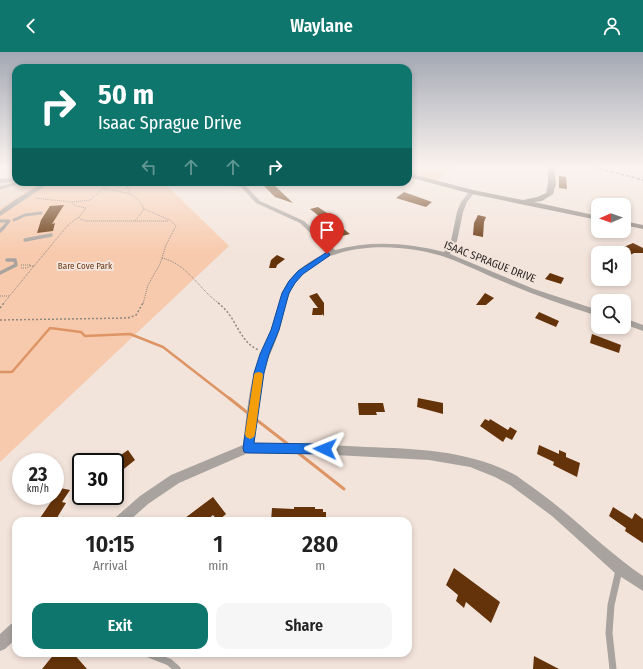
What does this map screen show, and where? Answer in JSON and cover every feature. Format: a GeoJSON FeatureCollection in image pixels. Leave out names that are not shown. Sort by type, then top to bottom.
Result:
{"type":"FeatureCollection","features":[{"type":"Feature","properties":{"kind":"main road"},"geometry":{"type":"LineString","coordinates":[[490,196],[591,217]]}},
{"type":"Feature","properties":{"kind":"main road"},"geometry":{"type":"LineString","coordinates":[[523,203],[544,197],[548,208]]}},
{"type":"Feature","properties":{"kind":"main road"},"geometry":{"type":"LineString","coordinates":[[631,224],[643,226]]}},
{"type":"Feature","properties":{"kind":"street"},"geometry":{"type":"LineString","coordinates":[[0,214],[25,196]]}},
{"type":"Feature","properties":{"kind":"street"},"geometry":{"type":"LineString","coordinates":[[254,196],[258,202],[302,222],[334,252]]}},
{"type":"Feature","properties":{"kind":"street"},"geometry":{"type":"LineString","coordinates":[[446,255],[456,237],[460,212],[464,202],[469,196]]}},
{"type":"Feature","properties":{"kind":"street","name":"ISAAC SPRAGUE DRIVE"},"geometry":{"type":"LineString","coordinates":[[248,448],[257,384],[266,351],[275,330],[286,293],[300,272],[334,252],[364,246],[381,246],[417,249],[446,255],[554,298],[591,311]]}},
{"type":"Feature","properties":{"kind":"street"},"geometry":{"type":"LineString","coordinates":[[631,324],[643,328]]}},
{"type":"Feature","properties":{"kind":"street"},"geometry":{"type":"LineString","coordinates":[[125,517],[144,500],[175,480],[248,448],[298,448],[415,453],[470,462],[499,473],[528,491],[556,512],[620,568],[643,584]]}},
{"type":"Feature","properties":{"kind":"street"},"geometry":{"type":"LineString","coordinates":[[0,644],[12,633]]}},
{"type":"Feature","properties":{"kind":"lane"},"geometry":{"type":"LineString","coordinates":[[14,220],[25,215],[41,213]]}},
{"type":"Feature","properties":{"kind":"lane"},"geometry":{"type":"LineString","coordinates":[[0,221],[9,221],[0,231]]}},
{"type":"Feature","properties":{"kind":"lane"},"geometry":{"type":"LineString","coordinates":[[25,240],[51,235]]}},
{"type":"Feature","properties":{"kind":"lane"},"geometry":{"type":"LineString","coordinates":[[0,273],[16,265],[15,260],[7,260]]}},
{"type":"Feature","properties":{"kind":"lane"},"geometry":{"type":"LineString","coordinates":[[613,669],[609,633],[611,605],[620,568]]}},
{"type":"Feature","properties":{"kind":"lane"},"geometry":{"type":"LineString","coordinates":[[156,657],[169,662],[177,669]]}},
{"type":"Feature","properties":{"kind":"path"},"geometry":{"type":"LineString","coordinates":[[37,196],[35,200],[71,202],[90,200],[95,196]]}},
{"type":"Feature","properties":{"kind":"path"},"geometry":{"type":"LineString","coordinates":[[0,320],[128,318],[136,315],[142,308],[148,285],[175,229],[174,224],[170,221],[151,214],[144,209],[141,201],[136,196]]}},
{"type":"Feature","properties":{"kind":"path"},"geometry":{"type":"LineString","coordinates":[[0,308],[68,225],[79,217],[86,208],[76,206],[71,202]]}},
{"type":"Feature","properties":{"kind":"path"},"geometry":{"type":"LineString","coordinates":[[135,221],[144,209]]}},
{"type":"Feature","properties":{"kind":"path"},"geometry":{"type":"LineString","coordinates":[[79,217],[80,219],[86,221],[170,221]]}},
{"type":"Feature","properties":{"kind":"path"},"geometry":{"type":"LineString","coordinates":[[162,258],[169,259],[177,264],[198,283],[207,295],[226,309],[245,341],[250,346],[266,351]]}},
{"type":"Feature","properties":{"kind":"path"},"geometry":{"type":"LineString","coordinates":[[30,266],[30,264],[23,264],[19,267],[27,268],[34,266]]}},
{"type":"Feature","properties":{"kind":"path"},"geometry":{"type":"LineString","coordinates":[[0,296],[10,296]]}},
{"type":"Feature","properties":{"kind":"shaded area"},"geometry":{"type":"Polygon","coordinates":[[[0,196],[19,196],[0,208],[0,196]]]}},
{"type":"Feature","properties":{"kind":"green space","name":"Bare Cove Park"},"geometry":{"type":"Polygon","coordinates":[[[19,196],[177,196],[229,246],[0,462],[0,208],[19,196]]]}},
{"type":"Feature","properties":{"kind":"building"},"geometry":{"type":"Polygon","coordinates":[[[274,196],[285,196],[293,203],[274,196]]]}},
{"type":"Feature","properties":{"kind":"building"},"geometry":{"type":"Polygon","coordinates":[[[399,196],[415,196],[432,202],[426,207],[396,198],[399,196]]]}},
{"type":"Feature","properties":{"kind":"building"},"geometry":{"type":"Polygon","coordinates":[[[64,205],[52,224],[55,223],[53,231],[37,233],[41,220],[50,206],[64,205]]]}},
{"type":"Feature","properties":{"kind":"building"},"geometry":{"type":"Polygon","coordinates":[[[318,207],[327,213],[319,216],[310,209],[318,207]]]}},
{"type":"Feature","properties":{"kind":"building"},"geometry":{"type":"Polygon","coordinates":[[[478,215],[486,217],[484,222],[483,237],[473,235],[474,223],[478,215]]]}},
{"type":"Feature","properties":{"kind":"building"},"geometry":{"type":"Polygon","coordinates":[[[324,220],[340,226],[350,234],[342,236],[324,220]]]}},
{"type":"Feature","properties":{"kind":"building"},"geometry":{"type":"Polygon","coordinates":[[[633,243],[643,248],[643,253],[631,254],[631,246],[626,246],[633,243]]]}},
{"type":"Feature","properties":{"kind":"building"},"geometry":{"type":"Polygon","coordinates":[[[277,255],[285,259],[277,265],[276,268],[269,268],[271,260],[277,255]]]}},
{"type":"Feature","properties":{"kind":"building"},"geometry":{"type":"Polygon","coordinates":[[[550,273],[564,278],[561,284],[545,279],[550,273]]]}},
{"type":"Feature","properties":{"kind":"building"},"geometry":{"type":"Polygon","coordinates":[[[317,293],[324,303],[324,316],[322,314],[312,315],[313,308],[318,308],[309,296],[317,293]]]}},
{"type":"Feature","properties":{"kind":"building"},"geometry":{"type":"Polygon","coordinates":[[[485,293],[494,298],[486,305],[476,305],[485,293]]]}},
{"type":"Feature","properties":{"kind":"building"},"geometry":{"type":"Polygon","coordinates":[[[539,312],[559,321],[556,327],[535,318],[539,312]]]}},
{"type":"Feature","properties":{"kind":"building"},"geometry":{"type":"Polygon","coordinates":[[[592,334],[621,345],[619,353],[590,343],[592,334]]]}},
{"type":"Feature","properties":{"kind":"building"},"geometry":{"type":"Polygon","coordinates":[[[418,398],[443,403],[443,414],[417,407],[418,398]]]}},
{"type":"Feature","properties":{"kind":"building"},"geometry":{"type":"Polygon","coordinates":[[[358,403],[383,403],[385,412],[376,412],[377,415],[359,415],[358,403]]]}},
{"type":"Feature","properties":{"kind":"building"},"geometry":{"type":"Polygon","coordinates":[[[485,419],[489,421],[490,419],[508,430],[510,427],[517,431],[512,440],[506,437],[503,442],[480,426],[485,419]]]}},
{"type":"Feature","properties":{"kind":"building"},"geometry":{"type":"Polygon","coordinates":[[[539,445],[559,454],[559,450],[566,453],[566,457],[580,463],[577,477],[553,465],[554,462],[537,454],[539,445]]]}},
{"type":"Feature","properties":{"kind":"building"},"geometry":{"type":"Polygon","coordinates":[[[128,450],[135,460],[124,469],[124,453],[128,450]]]}},
{"type":"Feature","properties":{"kind":"building"},"geometry":{"type":"Polygon","coordinates":[[[64,489],[70,490],[64,499],[64,489]]]}},
{"type":"Feature","properties":{"kind":"building"},"geometry":{"type":"Polygon","coordinates":[[[213,497],[226,514],[223,517],[215,517],[213,515],[211,517],[186,517],[213,497]]]}},
{"type":"Feature","properties":{"kind":"building"},"geometry":{"type":"Polygon","coordinates":[[[64,502],[66,503],[57,517],[41,517],[49,505],[64,505],[64,502]]]}},
{"type":"Feature","properties":{"kind":"building"},"geometry":{"type":"Polygon","coordinates":[[[294,507],[315,507],[315,509],[323,509],[323,512],[326,512],[326,517],[271,517],[272,508],[294,509],[294,507]]]}},
{"type":"Feature","properties":{"kind":"building"},"geometry":{"type":"Polygon","coordinates":[[[613,507],[632,519],[635,513],[643,519],[643,543],[625,531],[626,528],[609,516],[613,507]]]}},
{"type":"Feature","properties":{"kind":"building"},"geometry":{"type":"Polygon","coordinates":[[[454,568],[500,602],[491,623],[466,602],[464,608],[456,601],[458,595],[446,585],[454,568]]]}},
{"type":"Feature","properties":{"kind":"building"},"geometry":{"type":"Polygon","coordinates":[[[534,656],[559,669],[533,669],[534,656]]]}},
{"type":"Feature","properties":{"kind":"building"},"geometry":{"type":"Polygon","coordinates":[[[52,657],[76,657],[87,669],[42,669],[52,657]]]}},
{"type":"Feature","properties":{"kind":"waterway"},"geometry":{"type":"LineString","coordinates":[[0,372],[12,372],[50,328],[81,332],[85,336],[130,334],[163,347],[230,399]]}},
{"type":"Feature","properties":{"kind":"waterway"},"geometry":{"type":"LineString","coordinates":[[229,398],[249,414]]}},
{"type":"Feature","properties":{"kind":"waterway"},"geometry":{"type":"LineString","coordinates":[[253,417],[289,445]]}},
{"type":"Feature","properties":{"kind":"waterway"},"geometry":{"type":"LineString","coordinates":[[297,452],[344,489]]}},
{"type":"Feature","properties":{"kind":"slow traffic"},"geometry":{"type":"LineString","coordinates":[[250,434],[259,375]]}},
{"type":"Feature","properties":{"kind":"route"},"geometry":{"type":"LineString","coordinates":[[325,449],[248,448],[259,373],[275,330],[283,300],[295,277],[316,260],[327,254]]}}]}
